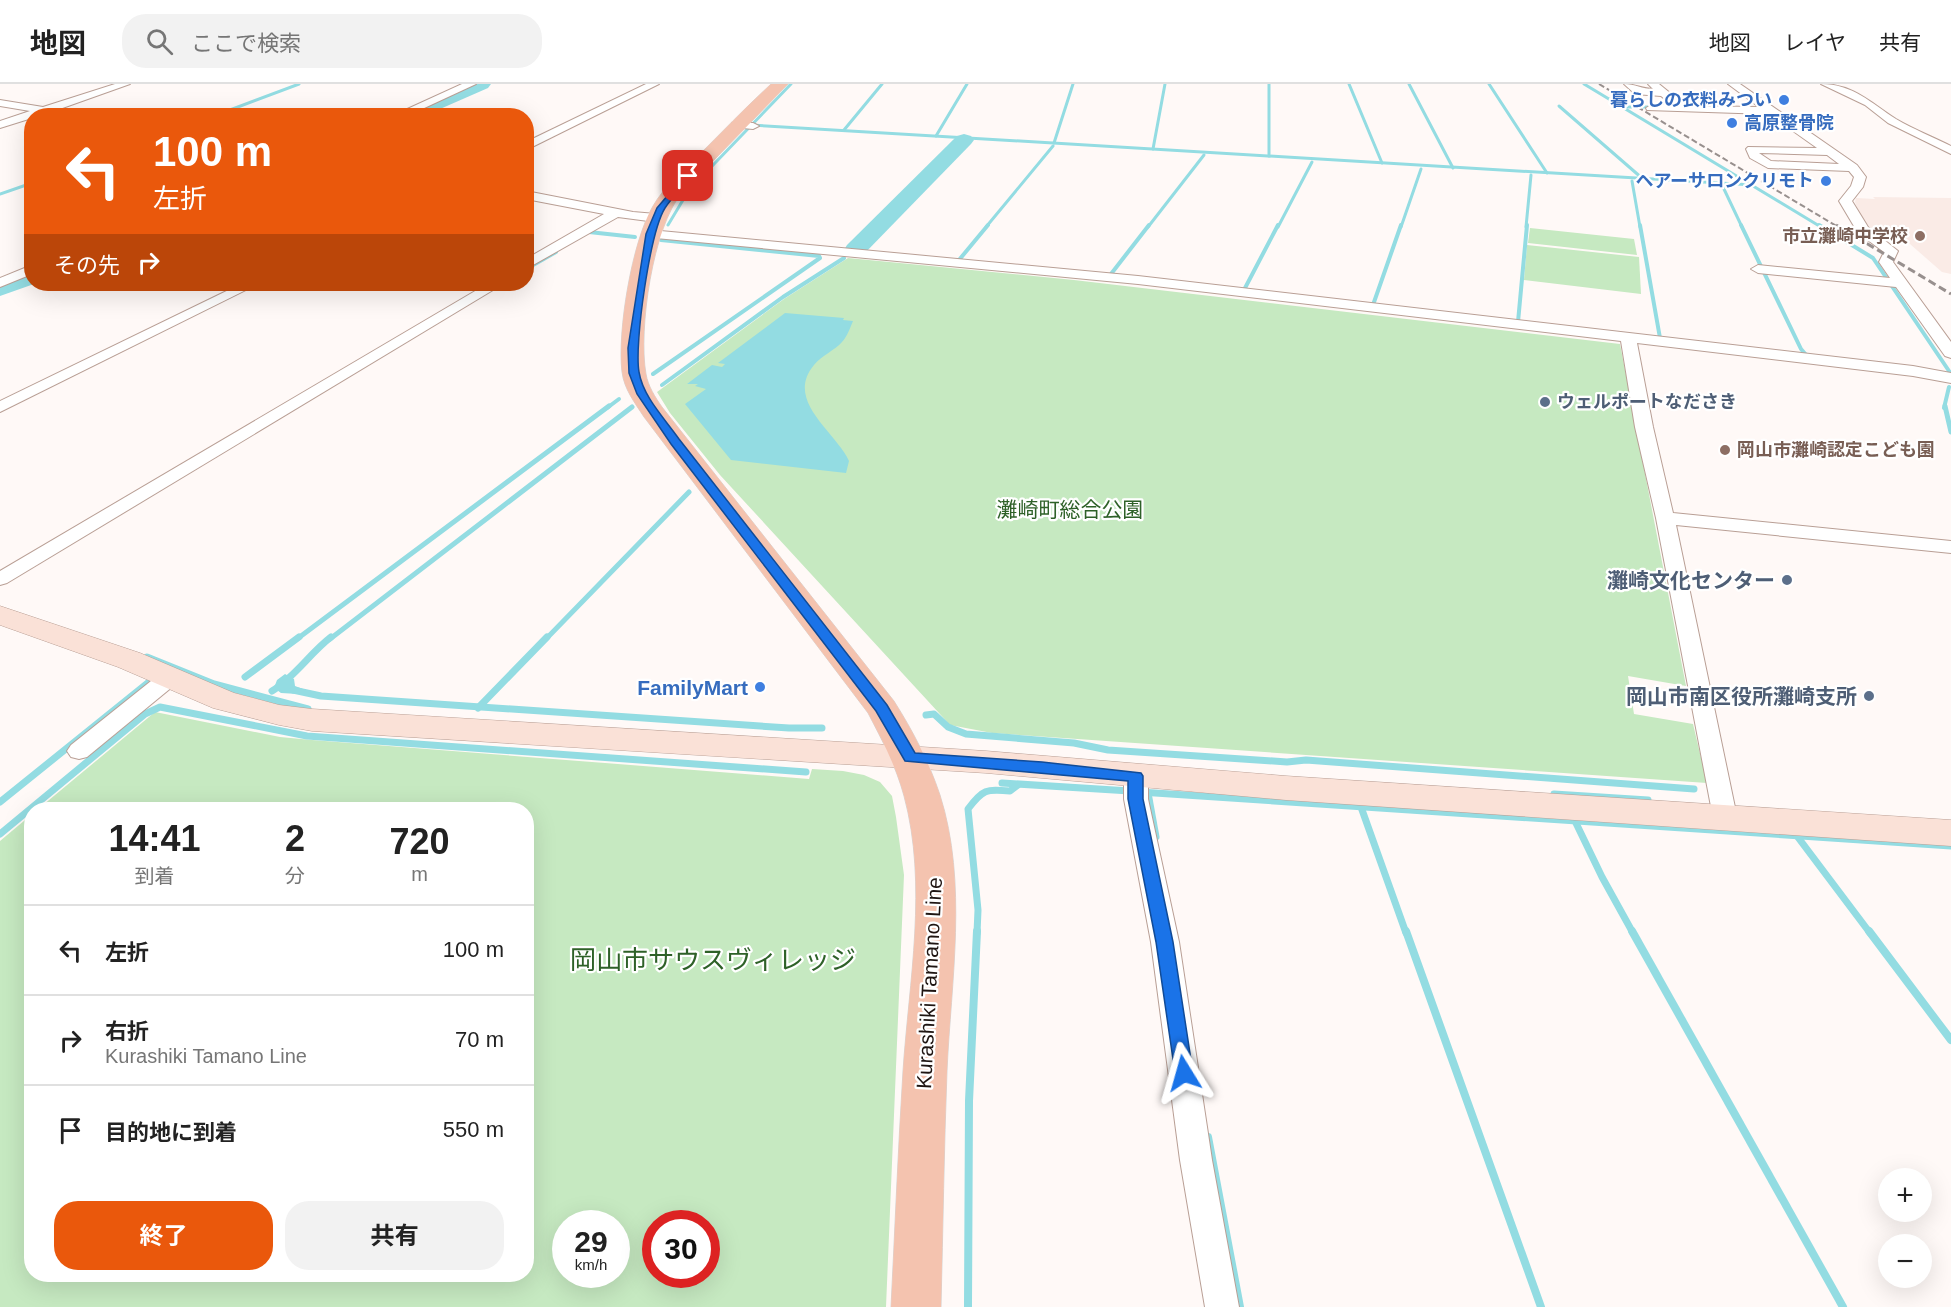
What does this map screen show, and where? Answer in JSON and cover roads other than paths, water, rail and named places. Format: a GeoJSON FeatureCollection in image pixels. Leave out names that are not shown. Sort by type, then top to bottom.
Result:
{"type":"FeatureCollection","features":[{"type":"Feature","properties":{"kind":"main road","name":"Kurashiki Tamano Line"},"geometry":{"type":"LineString","coordinates":[[780,84],[745,126],[675,190],[653,226],[633,348],[634,373],[642,394],[668,433],[882,708],[910,757],[924,799],[935,863],[936,901],[925,1068],[916,1307]]}},
{"type":"Feature","properties":{"kind":"street"},"geometry":{"type":"LineString","coordinates":[[47,108],[125,84]]}},
{"type":"Feature","properties":{"kind":"street"},"geometry":{"type":"LineString","coordinates":[[416,108],[471,84]]}},
{"type":"Feature","properties":{"kind":"street"},"geometry":{"type":"LineString","coordinates":[[534,143],[654,84]]}},
{"type":"Feature","properties":{"kind":"street"},"geometry":{"type":"LineString","coordinates":[[1629,84],[1640,92],[1664,93]]}},
{"type":"Feature","properties":{"kind":"street"},"geometry":{"type":"LineString","coordinates":[[1653,84],[1683,109]]}},
{"type":"Feature","properties":{"kind":"street"},"geometry":{"type":"LineString","coordinates":[[1733,84],[1853,168],[1860,177],[1857,187],[1845,201],[1863,230],[1891,251],[1886,261],[1894,282],[1951,353]]}},
{"type":"Feature","properties":{"kind":"street"},"geometry":{"type":"LineString","coordinates":[[1826,84],[1869,103],[1893,121],[1951,151]]}},
{"type":"Feature","properties":{"kind":"street"},"geometry":{"type":"LineString","coordinates":[[0,103],[29,108]]}},
{"type":"Feature","properties":{"kind":"street"},"geometry":{"type":"LineString","coordinates":[[1651,108],[1772,111]]}},
{"type":"Feature","properties":{"kind":"street"},"geometry":{"type":"LineString","coordinates":[[0,125],[24,116]]}},
{"type":"Feature","properties":{"kind":"street"},"geometry":{"type":"LineString","coordinates":[[1830,152],[1752,149],[1754,156],[1767,164],[1853,168]]}},
{"type":"Feature","properties":{"kind":"street"},"geometry":{"type":"LineString","coordinates":[[534,198],[615,213],[653,226],[1138,280],[1913,371],[1951,378]]}},
{"type":"Feature","properties":{"kind":"street"},"geometry":{"type":"LineString","coordinates":[[534,260],[615,213]]}},
{"type":"Feature","properties":{"kind":"street"},"geometry":{"type":"LineString","coordinates":[[1761,269],[1894,282]]}},
{"type":"Feature","properties":{"kind":"street"},"geometry":{"type":"LineString","coordinates":[[0,283],[24,272]]}},
{"type":"Feature","properties":{"kind":"street"},"geometry":{"type":"LineString","coordinates":[[0,407],[237,291]]}},
{"type":"Feature","properties":{"kind":"street"},"geometry":{"type":"LineString","coordinates":[[0,579],[484,291]]}},
{"type":"Feature","properties":{"kind":"street"},"geometry":{"type":"LineString","coordinates":[[1628,338],[1644,427],[1665,518],[1725,817]]}},
{"type":"Feature","properties":{"kind":"street"},"geometry":{"type":"LineString","coordinates":[[1665,518],[1951,547]]}},
{"type":"Feature","properties":{"kind":"street"},"geometry":{"type":"LineString","coordinates":[[0,615],[129,660],[196,690],[250,709],[312,720],[910,757],[1136,786],[1725,817],[1951,832]]}},
{"type":"Feature","properties":{"kind":"street"},"geometry":{"type":"LineString","coordinates":[[80,751],[170,678]]}},
{"type":"Feature","properties":{"kind":"street"},"geometry":{"type":"LineString","coordinates":[[1136,786],[1165,942],[1196,1160],[1222,1307]]}},
{"type":"Feature","properties":{"kind":"water"},"geometry":{"type":"Polygon","coordinates":[[[785,313],[844,318],[843,320],[853,321],[842,342],[814,365],[806,378],[805,391],[808,404],[815,416],[843,450],[849,461],[846,473],[731,460],[685,404],[706,389],[695,386],[698,384],[687,384],[712,365],[722,367],[725,364],[718,363],[785,313]]]}},
{"type":"Feature","properties":{"kind":"water"},"geometry":{"type":"Polygon","coordinates":[[[285,674],[294,679],[295,686],[303,689],[298,694],[281,693],[274,688],[277,680],[285,674]]]}},
{"type":"Feature","properties":{"kind":"waterway"},"geometry":{"type":"LineString","coordinates":[[235,108],[299,84]]}},
{"type":"Feature","properties":{"kind":"waterway"},"geometry":{"type":"LineString","coordinates":[[426,108],[482,84]]}},
{"type":"Feature","properties":{"kind":"waterway"},"geometry":{"type":"LineString","coordinates":[[752,125],[791,84]]}},
{"type":"Feature","properties":{"kind":"waterway"},"geometry":{"type":"LineString","coordinates":[[844,130],[882,84]]}},
{"type":"Feature","properties":{"kind":"waterway"},"geometry":{"type":"LineString","coordinates":[[936,136],[967,84]]}},
{"type":"Feature","properties":{"kind":"waterway"},"geometry":{"type":"LineString","coordinates":[[1054,143],[1073,84]]}},
{"type":"Feature","properties":{"kind":"waterway"},"geometry":{"type":"LineString","coordinates":[[1153,149],[1165,84]]}},
{"type":"Feature","properties":{"kind":"waterway"},"geometry":{"type":"LineString","coordinates":[[1269,84],[1269,156]]}},
{"type":"Feature","properties":{"kind":"waterway"},"geometry":{"type":"LineString","coordinates":[[1349,84],[1382,163]]}},
{"type":"Feature","properties":{"kind":"waterway"},"geometry":{"type":"LineString","coordinates":[[1409,84],[1452,167]]}},
{"type":"Feature","properties":{"kind":"waterway"},"geometry":{"type":"LineString","coordinates":[[1489,84],[1547,173]]}},
{"type":"Feature","properties":{"kind":"waterway"},"geometry":{"type":"LineString","coordinates":[[1584,84],[1751,185]]}},
{"type":"Feature","properties":{"kind":"waterway"},"geometry":{"type":"LineString","coordinates":[[1559,106],[1642,178]]}},
{"type":"Feature","properties":{"kind":"waterway"},"geometry":{"type":"LineString","coordinates":[[1624,107],[1648,107]]}},
{"type":"Feature","properties":{"kind":"waterway"},"geometry":{"type":"LineString","coordinates":[[668,225],[689,190],[752,125]]}},
{"type":"Feature","properties":{"kind":"waterway"},"geometry":{"type":"LineString","coordinates":[[752,125],[1382,163]]}},
{"type":"Feature","properties":{"kind":"waterway"},"geometry":{"type":"LineString","coordinates":[[855,250],[964,140]]}},
{"type":"Feature","properties":{"kind":"waterway"},"geometry":{"type":"LineString","coordinates":[[986,227],[1053,146]]}},
{"type":"Feature","properties":{"kind":"waterway"},"geometry":{"type":"LineString","coordinates":[[1148,227],[1204,155]]}},
{"type":"Feature","properties":{"kind":"waterway"},"geometry":{"type":"LineString","coordinates":[[1278,227],[1312,162]]}},
{"type":"Feature","properties":{"kind":"waterway"},"geometry":{"type":"LineString","coordinates":[[1382,163],[1452,167]]}},
{"type":"Feature","properties":{"kind":"waterway"},"geometry":{"type":"LineString","coordinates":[[1452,167],[1547,173]]}},
{"type":"Feature","properties":{"kind":"waterway"},"geometry":{"type":"LineString","coordinates":[[1401,227],[1421,169]]}},
{"type":"Feature","properties":{"kind":"waterway"},"geometry":{"type":"LineString","coordinates":[[1547,173],[1642,178]]}},
{"type":"Feature","properties":{"kind":"waterway"},"geometry":{"type":"LineString","coordinates":[[1526,227],[1531,175]]}},
{"type":"Feature","properties":{"kind":"waterway"},"geometry":{"type":"LineString","coordinates":[[1642,178],[1751,185]]}},
{"type":"Feature","properties":{"kind":"waterway"},"geometry":{"type":"LineString","coordinates":[[1632,181],[1640,227]]}},
{"type":"Feature","properties":{"kind":"waterway"},"geometry":{"type":"LineString","coordinates":[[1751,185],[1821,227]]}},
{"type":"Feature","properties":{"kind":"waterway"},"geometry":{"type":"LineString","coordinates":[[0,194],[24,186]]}},
{"type":"Feature","properties":{"kind":"waterway"},"geometry":{"type":"LineString","coordinates":[[1723,187],[1742,227]]}},
{"type":"Feature","properties":{"kind":"waterway"},"geometry":{"type":"LineString","coordinates":[[959,260],[988,225]]}},
{"type":"Feature","properties":{"kind":"waterway"},"geometry":{"type":"LineString","coordinates":[[1111,274],[1149,225]]}},
{"type":"Feature","properties":{"kind":"waterway"},"geometry":{"type":"LineString","coordinates":[[1244,290],[1278,225]]}},
{"type":"Feature","properties":{"kind":"waterway"},"geometry":{"type":"LineString","coordinates":[[1373,305],[1401,225]]}},
{"type":"Feature","properties":{"kind":"waterway"},"geometry":{"type":"LineString","coordinates":[[1518,322],[1527,225]]}},
{"type":"Feature","properties":{"kind":"waterway"},"geometry":{"type":"LineString","coordinates":[[1640,225],[1660,338]]}},
{"type":"Feature","properties":{"kind":"waterway"},"geometry":{"type":"LineString","coordinates":[[1741,225],[1801,349],[1807,356]]}},
{"type":"Feature","properties":{"kind":"waterway"},"geometry":{"type":"LineString","coordinates":[[1819,225],[1873,258],[1949,371]]}},
{"type":"Feature","properties":{"kind":"waterway"},"geometry":{"type":"LineString","coordinates":[[589,232],[635,237]]}},
{"type":"Feature","properties":{"kind":"waterway"},"geometry":{"type":"LineString","coordinates":[[653,374],[820,258],[819,256],[661,240]]}},
{"type":"Feature","properties":{"kind":"waterway"},"geometry":{"type":"LineString","coordinates":[[534,264],[556,252]]}},
{"type":"Feature","properties":{"kind":"waterway"},"geometry":{"type":"LineString","coordinates":[[662,385],[783,297],[844,258]]}},
{"type":"Feature","properties":{"kind":"waterway"},"geometry":{"type":"LineString","coordinates":[[0,289],[24,279]]}},
{"type":"Feature","properties":{"kind":"waterway"},"geometry":{"type":"LineString","coordinates":[[1944,408],[1949,387]]}},
{"type":"Feature","properties":{"kind":"waterway"},"geometry":{"type":"LineString","coordinates":[[607,408],[619,399]]}},
{"type":"Feature","properties":{"kind":"waterway"},"geometry":{"type":"LineString","coordinates":[[297,639],[609,406]]}},
{"type":"Feature","properties":{"kind":"waterway"},"geometry":{"type":"LineString","coordinates":[[1945,406],[1951,432]]}},
{"type":"Feature","properties":{"kind":"waterway"},"geometry":{"type":"LineString","coordinates":[[330,639],[632,407]]}},
{"type":"Feature","properties":{"kind":"waterway"},"geometry":{"type":"LineString","coordinates":[[546,639],[689,492]]}},
{"type":"Feature","properties":{"kind":"waterway"},"geometry":{"type":"LineString","coordinates":[[245,677],[299,637]]}},
{"type":"Feature","properties":{"kind":"waterway"},"geometry":{"type":"LineString","coordinates":[[272,691],[288,679],[331,637]]}},
{"type":"Feature","properties":{"kind":"waterway"},"geometry":{"type":"LineString","coordinates":[[479,707],[547,637]]}},
{"type":"Feature","properties":{"kind":"waterway"},"geometry":{"type":"LineString","coordinates":[[147,657],[214,684],[308,709]]}},
{"type":"Feature","properties":{"kind":"waterway"},"geometry":{"type":"LineString","coordinates":[[0,802],[149,682]]}},
{"type":"Feature","properties":{"kind":"waterway"},"geometry":{"type":"LineString","coordinates":[[293,690],[321,696],[479,707]]}},
{"type":"Feature","properties":{"kind":"waterway"},"geometry":{"type":"LineString","coordinates":[[39,802],[145,714],[160,707],[307,736],[806,772]]}},
{"type":"Feature","properties":{"kind":"waterway"},"geometry":{"type":"LineString","coordinates":[[479,707],[789,728],[822,728]]}},
{"type":"Feature","properties":{"kind":"waterway"},"geometry":{"type":"LineString","coordinates":[[926,715],[934,714],[948,727],[966,734],[1074,743],[1108,750],[1287,762],[1306,760],[1694,789]]}},
{"type":"Feature","properties":{"kind":"waterway"},"geometry":{"type":"LineString","coordinates":[[1002,783],[1130,791]]}},
{"type":"Feature","properties":{"kind":"waterway"},"geometry":{"type":"LineString","coordinates":[[977,933],[978,910],[968,809],[978,797],[986,792],[1010,791],[1018,785]]}},
{"type":"Feature","properties":{"kind":"waterway"},"geometry":{"type":"LineString","coordinates":[[1140,792],[1951,846]]}},
{"type":"Feature","properties":{"kind":"waterway"},"geometry":{"type":"LineString","coordinates":[[1148,793],[1156,837]]}},
{"type":"Feature","properties":{"kind":"waterway"},"geometry":{"type":"LineString","coordinates":[[1554,794],[1648,800]]}},
{"type":"Feature","properties":{"kind":"waterway"},"geometry":{"type":"LineString","coordinates":[[1361,807],[1406,933]]}},
{"type":"Feature","properties":{"kind":"waterway"},"geometry":{"type":"LineString","coordinates":[[0,834],[24,814]]}},
{"type":"Feature","properties":{"kind":"waterway"},"geometry":{"type":"LineString","coordinates":[[1575,821],[1633,933]]}},
{"type":"Feature","properties":{"kind":"waterway"},"geometry":{"type":"LineString","coordinates":[[1797,836],[1870,933]]}},
{"type":"Feature","properties":{"kind":"waterway"},"geometry":{"type":"LineString","coordinates":[[968,1307],[969,1101],[977,931]]}},
{"type":"Feature","properties":{"kind":"waterway"},"geometry":{"type":"LineString","coordinates":[[1406,931],[1541,1307]]}},
{"type":"Feature","properties":{"kind":"waterway"},"geometry":{"type":"LineString","coordinates":[[1632,931],[1843,1307]]}},
{"type":"Feature","properties":{"kind":"waterway"},"geometry":{"type":"LineString","coordinates":[[1869,931],[1951,1040]]}},
{"type":"Feature","properties":{"kind":"waterway"},"geometry":{"type":"LineString","coordinates":[[1208,1137],[1240,1307]]}},
{"type":"Feature","properties":{"kind":"railway"},"geometry":{"type":"LineString","coordinates":[[1599,84],[1838,227]]}},
{"type":"Feature","properties":{"kind":"railway"},"geometry":{"type":"LineString","coordinates":[[1836,225],[1951,294]]}},
{"type":"Feature","properties":{"kind":"place","name":"暮らしの衣料みつい"},"geometry":{"type":"Point","coordinates":[1784,100]}},
{"type":"Feature","properties":{"kind":"place","name":"高原整骨院"},"geometry":{"type":"Point","coordinates":[1732,123]}},
{"type":"Feature","properties":{"kind":"place","name":"ヘアーサロンクリモト"},"geometry":{"type":"Point","coordinates":[1826,181]}},
{"type":"Feature","properties":{"kind":"place","name":"市立灘崎中学校"},"geometry":{"type":"Point","coordinates":[1920,236]}},
{"type":"Feature","properties":{"kind":"place","name":"ウェルポートなださき"},"geometry":{"type":"Point","coordinates":[1545,402]}},
{"type":"Feature","properties":{"kind":"place","name":"岡山市灘崎認定こども園"},"geometry":{"type":"Point","coordinates":[1725,450]}},
{"type":"Feature","properties":{"kind":"place","name":"灘崎文化センター"},"geometry":{"type":"Point","coordinates":[1787,580]}},
{"type":"Feature","properties":{"kind":"place","name":"FamilyMart"},"geometry":{"type":"Point","coordinates":[760,687]}},
{"type":"Feature","properties":{"kind":"place","name":"岡山市南区役所灘崎支所"},"geometry":{"type":"Point","coordinates":[1869,696]}},
{"type":"Feature","properties":{"kind":"park label","name":"灘崎町総合公園"},"geometry":{"type":"Point","coordinates":[1070,509]}},
{"type":"Feature","properties":{"kind":"park label","name":"岡山市サウスヴィレッジ"},"geometry":{"type":"Point","coordinates":[713,960]}}]}
